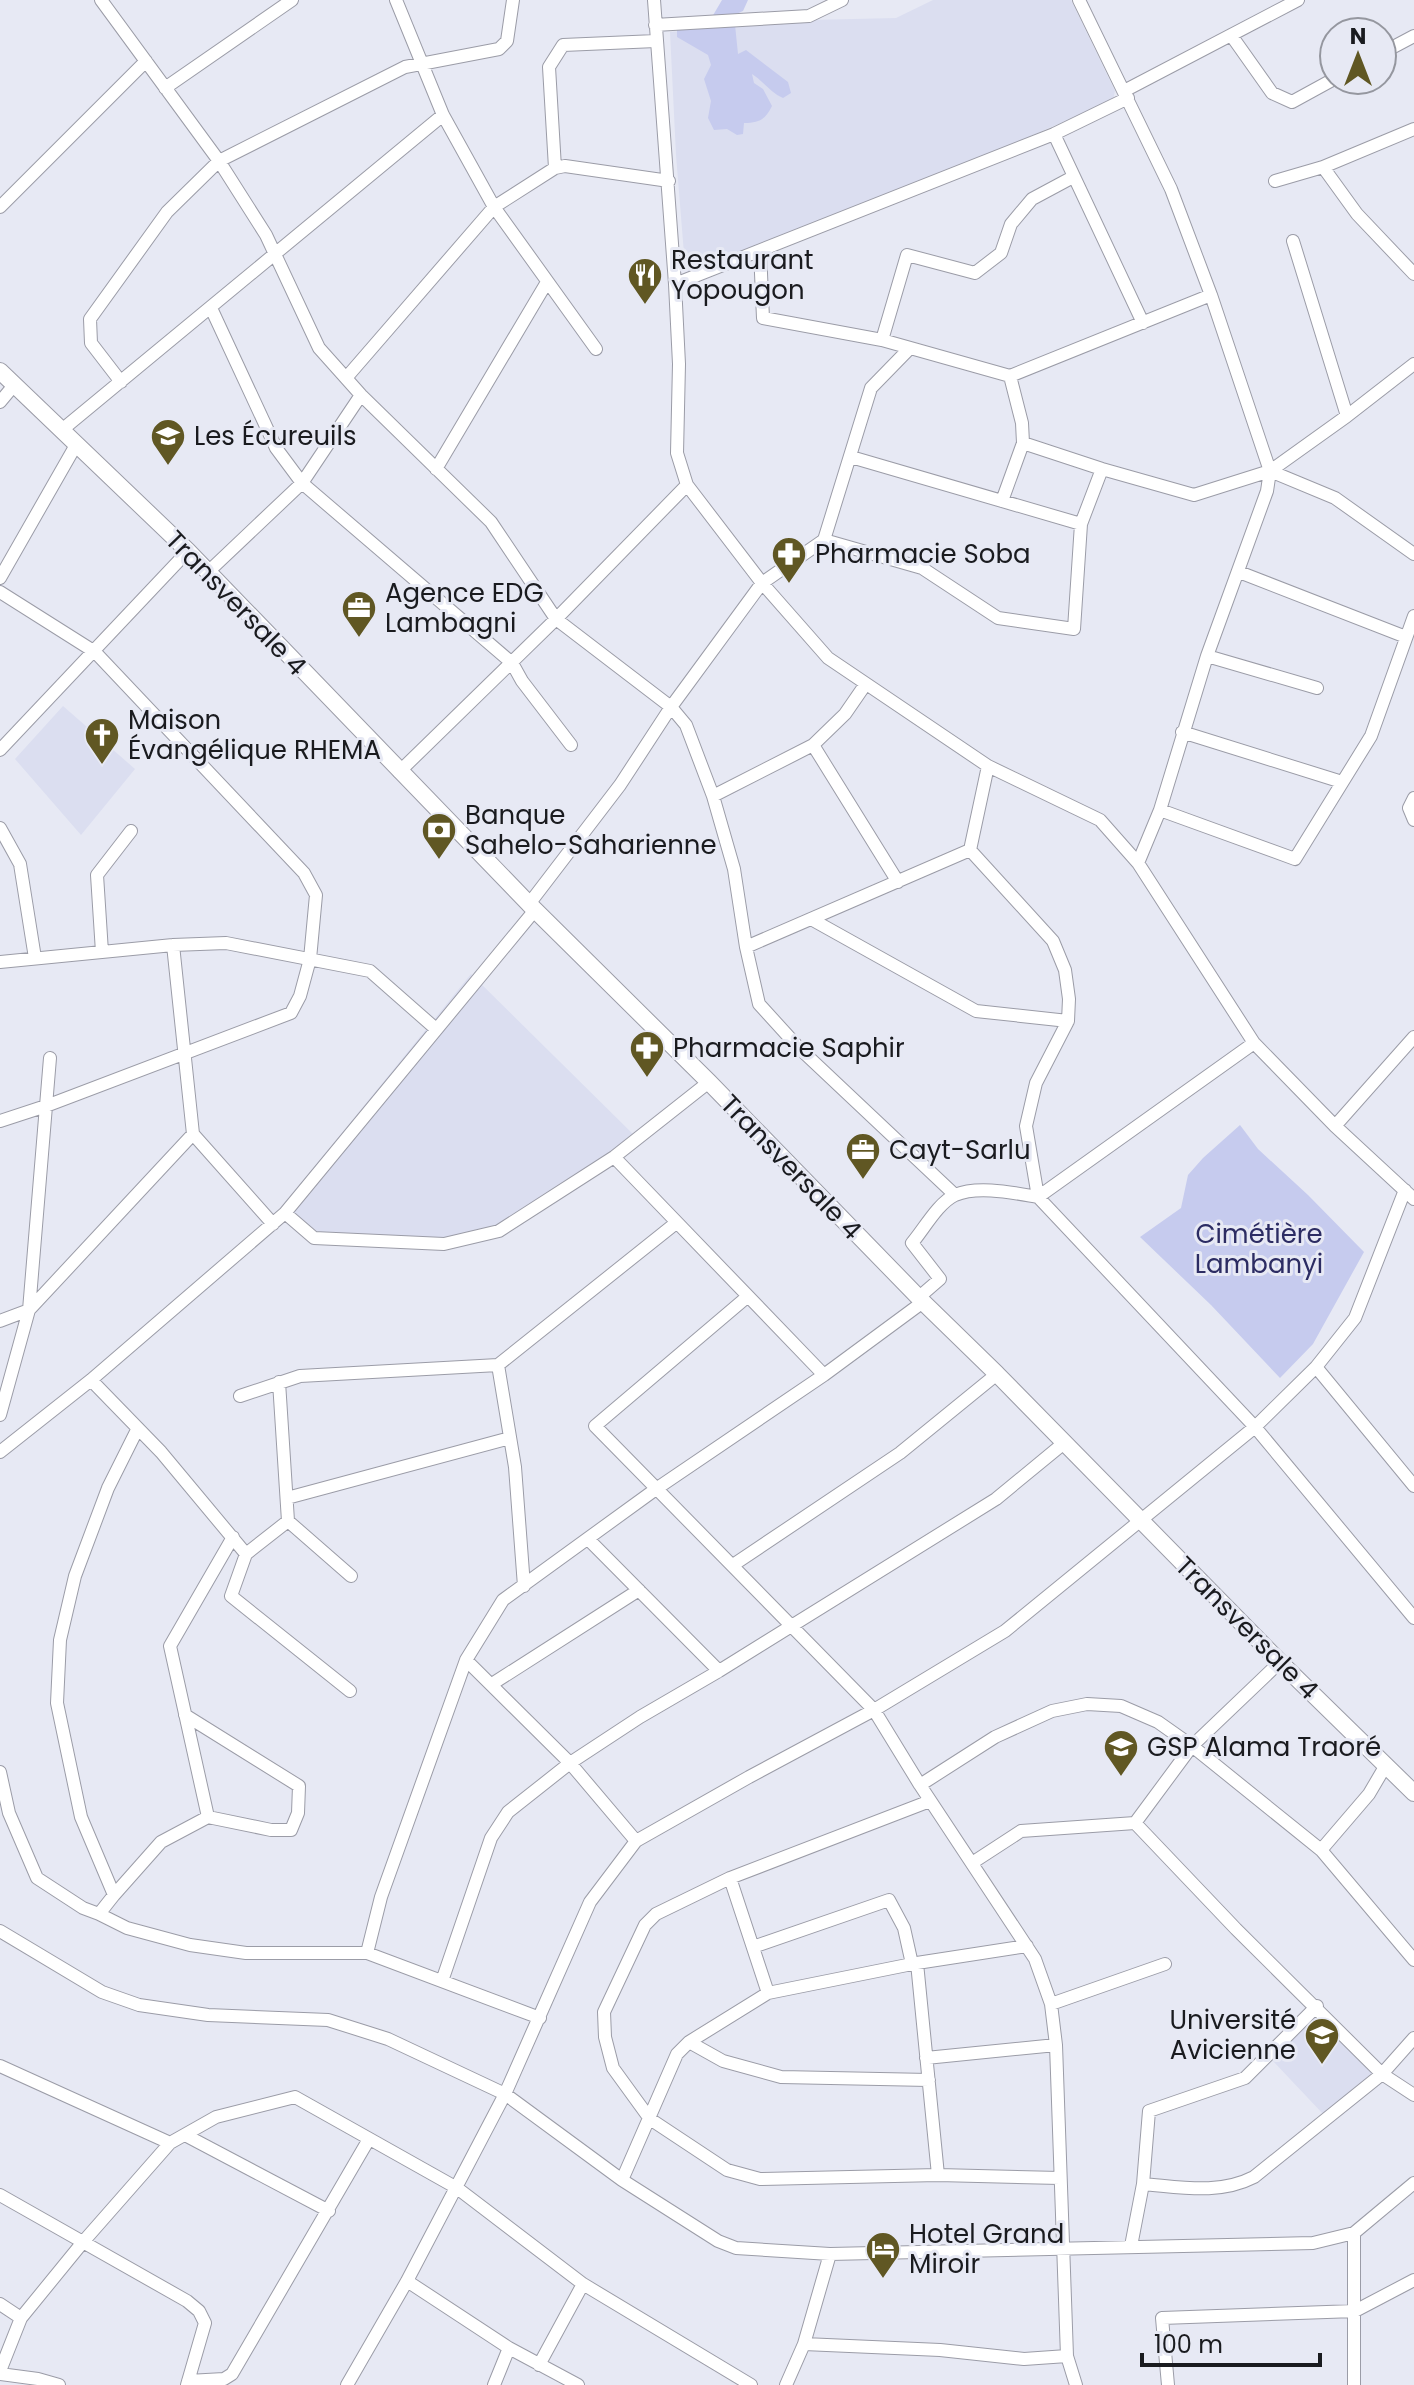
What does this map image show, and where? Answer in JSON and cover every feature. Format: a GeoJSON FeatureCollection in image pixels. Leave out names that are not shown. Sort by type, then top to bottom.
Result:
{"type":"FeatureCollection","features":[{"type":"Feature","properties":{"kind":"main road","name":"Transversale 4"},"geometry":{"type":"LineString","coordinates":[[0,371],[188,551],[532,907],[709,1082],[1280,1662],[1414,1793]]}},
{"type":"Feature","properties":{"kind":"street"},"geometry":{"type":"LineString","coordinates":[[101,0],[219,161],[266,235],[319,348],[361,395],[491,522],[556,619],[671,707],[686,725],[713,796],[734,869],[746,947],[759,1004],[799,1048],[955,1195]]}},
{"type":"Feature","properties":{"kind":"street"},"geometry":{"type":"LineString","coordinates":[[165,88],[292,0]]}},
{"type":"Feature","properties":{"kind":"street"},"geometry":{"type":"LineString","coordinates":[[396,0],[443,115],[494,207],[596,349]]}},
{"type":"Feature","properties":{"kind":"street"},"geometry":{"type":"LineString","coordinates":[[121,382],[91,343],[90,319],[167,212],[219,161],[405,67],[499,49],[507,41],[513,0]]}},
{"type":"Feature","properties":{"kind":"street"},"geometry":{"type":"LineString","coordinates":[[347,2385],[407,2281],[505,2094],[590,1902],[636,1841],[874,1710],[1005,1631],[1255,1427],[1316,1367],[1355,1318],[1409,1195],[1335,1126],[1254,1043],[1138,863],[1100,820],[988,766],[828,658],[762,583],[687,485],[677,453],[679,364],[675,284],[654,0]]}},
{"type":"Feature","properties":{"kind":"street"},"geometry":{"type":"LineString","coordinates":[[655,25],[809,16],[842,0]]}},
{"type":"Feature","properties":{"kind":"street"},"geometry":{"type":"LineString","coordinates":[[1079,0],[1171,189],[1211,295],[1270,471],[1267,491],[1207,656],[1160,810],[1138,863]]}},
{"type":"Feature","properties":{"kind":"street"},"geometry":{"type":"LineString","coordinates":[[675,284],[1054,134],[1298,0]]}},
{"type":"Feature","properties":{"kind":"street"},"geometry":{"type":"LineString","coordinates":[[1231,35],[1272,93],[1292,102],[1318,88]]}},
{"type":"Feature","properties":{"kind":"street"},"geometry":{"type":"LineString","coordinates":[[555,168],[549,67],[563,45],[656,41]]}},
{"type":"Feature","properties":{"kind":"street"},"geometry":{"type":"LineString","coordinates":[[0,207],[146,61]]}},
{"type":"Feature","properties":{"kind":"street"},"geometry":{"type":"LineString","coordinates":[[63,429],[443,115]]}},
{"type":"Feature","properties":{"kind":"street"},"geometry":{"type":"LineString","coordinates":[[1275,181],[1323,167],[1414,129]]}},
{"type":"Feature","properties":{"kind":"street"},"geometry":{"type":"LineString","coordinates":[[1054,134],[1143,323]]}},
{"type":"Feature","properties":{"kind":"street"},"geometry":{"type":"LineString","coordinates":[[346,378],[494,207],[555,168],[565,166],[669,181]]}},
{"type":"Feature","properties":{"kind":"street"},"geometry":{"type":"LineString","coordinates":[[1323,167],[1357,214],[1414,274]]}},
{"type":"Feature","properties":{"kind":"street"},"geometry":{"type":"LineString","coordinates":[[882,340],[907,255],[975,273],[1001,253],[1011,224],[1032,199],[1073,177]]}},
{"type":"Feature","properties":{"kind":"street"},"geometry":{"type":"LineString","coordinates":[[1293,241],[1347,416]]}},
{"type":"Feature","properties":{"kind":"street"},"geometry":{"type":"LineString","coordinates":[[760,251],[763,318],[882,340],[1010,376],[1211,295]]}},
{"type":"Feature","properties":{"kind":"street"},"geometry":{"type":"LineString","coordinates":[[436,469],[547,282]]}},
{"type":"Feature","properties":{"kind":"street"},"geometry":{"type":"LineString","coordinates":[[211,308],[276,448],[302,483],[512,663],[571,745]]}},
{"type":"Feature","properties":{"kind":"street"},"geometry":{"type":"LineString","coordinates":[[0,1452],[91,1380],[285,1213],[532,907],[620,785],[671,707],[762,583],[824,540],[871,388],[910,348]]}},
{"type":"Feature","properties":{"kind":"street"},"geometry":{"type":"LineString","coordinates":[[1023,443],[1194,495],[1270,471],[1414,364]]}},
{"type":"Feature","properties":{"kind":"street"},"geometry":{"type":"LineString","coordinates":[[1002,501],[1023,443],[1022,423],[1010,376]]}},
{"type":"Feature","properties":{"kind":"street"},"geometry":{"type":"LineString","coordinates":[[0,402],[15,384]]}},
{"type":"Feature","properties":{"kind":"street"},"geometry":{"type":"LineString","coordinates":[[207,573],[302,483],[361,395]]}},
{"type":"Feature","properties":{"kind":"street"},"geometry":{"type":"LineString","coordinates":[[0,578],[76,445]]}},
{"type":"Feature","properties":{"kind":"street"},"geometry":{"type":"LineString","coordinates":[[851,457],[1081,524]]}},
{"type":"Feature","properties":{"kind":"street"},"geometry":{"type":"LineString","coordinates":[[824,540],[922,568],[998,618],[1074,629],[1081,524],[1102,469]]}},
{"type":"Feature","properties":{"kind":"street"},"geometry":{"type":"LineString","coordinates":[[1270,471],[1335,498],[1414,554]]}},
{"type":"Feature","properties":{"kind":"street"},"geometry":{"type":"LineString","coordinates":[[399,772],[512,663],[687,485]]}},
{"type":"Feature","properties":{"kind":"street"},"geometry":{"type":"LineString","coordinates":[[0,750],[188,551]]}},
{"type":"Feature","properties":{"kind":"street"},"geometry":{"type":"LineString","coordinates":[[1239,572],[1406,637]]}},
{"type":"Feature","properties":{"kind":"street"},"geometry":{"type":"LineString","coordinates":[[0,592],[95,652],[304,873],[316,895],[310,959],[300,996],[291,1013],[0,1121]]}},
{"type":"Feature","properties":{"kind":"street"},"geometry":{"type":"LineString","coordinates":[[1160,810],[1295,859],[1371,736],[1414,616]]}},
{"type":"Feature","properties":{"kind":"street"},"geometry":{"type":"LineString","coordinates":[[1207,656],[1317,688]]}},
{"type":"Feature","properties":{"kind":"street"},"geometry":{"type":"LineString","coordinates":[[713,796],[813,745],[845,714],[865,685]]}},
{"type":"Feature","properties":{"kind":"street"},"geometry":{"type":"LineString","coordinates":[[1182,732],[1342,782]]}},
{"type":"Feature","properties":{"kind":"street"},"geometry":{"type":"LineString","coordinates":[[813,745],[898,882]]}},
{"type":"Feature","properties":{"kind":"street"},"geometry":{"type":"LineString","coordinates":[[970,850],[988,766]]}},
{"type":"Feature","properties":{"kind":"street"},"geometry":{"type":"LineString","coordinates":[[1414,798],[1409,808],[1414,820]]}},
{"type":"Feature","properties":{"kind":"street"},"geometry":{"type":"LineString","coordinates":[[0,828],[20,864],[35,958]]}},
{"type":"Feature","properties":{"kind":"street"},"geometry":{"type":"LineString","coordinates":[[102,952],[97,875],[131,831]]}},
{"type":"Feature","properties":{"kind":"street"},"geometry":{"type":"LineString","coordinates":[[746,947],[970,850]]}},
{"type":"Feature","properties":{"kind":"street"},"geometry":{"type":"LineString","coordinates":[[970,850],[1053,941],[1065,970],[1068,1021],[1036,1083],[1026,1126],[1038,1197],[1255,1427],[1414,1618]]}},
{"type":"Feature","properties":{"kind":"street"},"geometry":{"type":"LineString","coordinates":[[811,919],[976,1011],[1068,1021]]}},
{"type":"Feature","properties":{"kind":"street"},"geometry":{"type":"LineString","coordinates":[[0,962],[173,945],[226,943],[370,971],[436,1029]]}},
{"type":"Feature","properties":{"kind":"street"},"geometry":{"type":"LineString","coordinates":[[173,945],[193,1134],[273,1224]]}},
{"type":"Feature","properties":{"kind":"street"},"geometry":{"type":"LineString","coordinates":[[367,1953],[381,1897],[466,1660],[503,1600],[656,1489],[824,1375],[921,1300],[940,1279],[912,1243],[955,1195],[996,1190],[1038,1197],[1254,1043]]}},
{"type":"Feature","properties":{"kind":"street"},"geometry":{"type":"LineString","coordinates":[[1335,1126],[1412,1045]]}},
{"type":"Feature","properties":{"kind":"street"},"geometry":{"type":"LineString","coordinates":[[0,1415],[29,1310],[50,1058]]}},
{"type":"Feature","properties":{"kind":"street"},"geometry":{"type":"LineString","coordinates":[[285,1213],[314,1238],[444,1244],[499,1231],[614,1157],[709,1082]]}},
{"type":"Feature","properties":{"kind":"street"},"geometry":{"type":"LineString","coordinates":[[0,1321],[29,1310],[193,1134]]}},
{"type":"Feature","properties":{"kind":"street"},"geometry":{"type":"LineString","coordinates":[[614,1157],[824,1375]]}},
{"type":"Feature","properties":{"kind":"street"},"geometry":{"type":"LineString","coordinates":[[240,1396],[300,1376],[498,1365],[676,1223]]}},
{"type":"Feature","properties":{"kind":"street"},"geometry":{"type":"LineString","coordinates":[[747,1297],[595,1426],[874,1710],[1035,1959],[1051,2004],[1056,2045],[1067,2356],[1076,2385]]}},
{"type":"Feature","properties":{"kind":"street"},"geometry":{"type":"LineString","coordinates":[[498,1365],[510,1438],[524,1586]]}},
{"type":"Feature","properties":{"kind":"street"},"geometry":{"type":"LineString","coordinates":[[1316,1367],[1414,1486]]}},
{"type":"Feature","properties":{"kind":"street"},"geometry":{"type":"LineString","coordinates":[[733,1565],[900,1453],[997,1374]]}},
{"type":"Feature","properties":{"kind":"street"},"geometry":{"type":"LineString","coordinates":[[91,1380],[161,1452],[246,1554]]}},
{"type":"Feature","properties":{"kind":"street"},"geometry":{"type":"LineString","coordinates":[[279,1382],[288,1521],[351,1576]]}},
{"type":"Feature","properties":{"kind":"street"},"geometry":{"type":"LineString","coordinates":[[114,1895],[81,1817],[57,1703],[60,1640],[75,1576],[108,1488],[138,1428]]}},
{"type":"Feature","properties":{"kind":"street"},"geometry":{"type":"LineString","coordinates":[[287,1498],[510,1438]]}},
{"type":"Feature","properties":{"kind":"street"},"geometry":{"type":"LineString","coordinates":[[442,1981],[491,1838],[508,1812],[570,1763],[640,1717],[996,1499],[1064,1443]]}},
{"type":"Feature","properties":{"kind":"street"},"geometry":{"type":"LineString","coordinates":[[288,1521],[246,1554],[231,1596],[350,1691]]}},
{"type":"Feature","properties":{"kind":"street"},"geometry":{"type":"LineString","coordinates":[[208,1817],[170,1646],[233,1537]]}},
{"type":"Feature","properties":{"kind":"street"},"geometry":{"type":"LineString","coordinates":[[589,1540],[719,1671]]}},
{"type":"Feature","properties":{"kind":"street"},"geometry":{"type":"LineString","coordinates":[[492,1684],[639,1590]]}},
{"type":"Feature","properties":{"kind":"street"},"geometry":{"type":"LineString","coordinates":[[466,1660],[570,1763],[636,1841]]}},
{"type":"Feature","properties":{"kind":"street"},"geometry":{"type":"LineString","coordinates":[[972,1863],[1021,1831],[1135,1823],[1192,1746],[1280,1662]]}},
{"type":"Feature","properties":{"kind":"street"},"geometry":{"type":"LineString","coordinates":[[920,1785],[995,1737],[1052,1711],[1087,1704],[1121,1706],[1158,1722],[1192,1746],[1321,1850],[1414,1960]]}},
{"type":"Feature","properties":{"kind":"street"},"geometry":{"type":"LineString","coordinates":[[99,1914],[161,1842],[208,1817],[271,1830],[291,1830],[298,1813],[299,1786],[185,1715]]}},
{"type":"Feature","properties":{"kind":"street"},"geometry":{"type":"LineString","coordinates":[[1321,1850],[1369,1794],[1386,1765]]}},
{"type":"Feature","properties":{"kind":"street"},"geometry":{"type":"LineString","coordinates":[[0,1772],[9,1813],[37,1878],[83,1908],[127,1928],[190,1945],[246,1953],[367,1953],[540,2018]]}},
{"type":"Feature","properties":{"kind":"street"},"geometry":{"type":"LineString","coordinates":[[930,1801],[730,1878],[656,1914],[645,1925],[604,2012],[605,2037],[613,2068],[650,2119],[727,2170],[760,2179],[938,2175],[1060,2178]]}},
{"type":"Feature","properties":{"kind":"street"},"geometry":{"type":"LineString","coordinates":[[1135,1823],[1382,2074],[1414,2095]]}},
{"type":"Feature","properties":{"kind":"street"},"geometry":{"type":"LineString","coordinates":[[730,1878],[768,1993]]}},
{"type":"Feature","properties":{"kind":"street"},"geometry":{"type":"LineString","coordinates":[[753,1947],[889,1900],[904,1928],[914,1964],[938,2175]]}},
{"type":"Feature","properties":{"kind":"street"},"geometry":{"type":"LineString","coordinates":[[0,1931],[102,1992],[139,2005],[208,2015],[328,2020],[388,2039],[505,2094],[622,2180],[718,2241],[736,2248],[830,2254],[1313,2243],[1354,2233],[1414,2183]]}},
{"type":"Feature","properties":{"kind":"street"},"geometry":{"type":"LineString","coordinates":[[622,2180],[677,2054],[689,2042],[768,1993],[914,1964],[1027,1946]]}},
{"type":"Feature","properties":{"kind":"street"},"geometry":{"type":"LineString","coordinates":[[1051,2004],[1165,1964]]}},
{"type":"Feature","properties":{"kind":"street"},"geometry":{"type":"LineString","coordinates":[[1131,2246],[1143,2184],[1149,2111],[1245,2078],[1317,2006]]}},
{"type":"Feature","properties":{"kind":"street"},"geometry":{"type":"LineString","coordinates":[[1143,2184],[1218,2189],[1238,2185],[1254,2177],[1382,2074],[1414,2038]]}},
{"type":"Feature","properties":{"kind":"street"},"geometry":{"type":"LineString","coordinates":[[689,2042],[723,2061],[781,2077],[929,2080]]}},
{"type":"Feature","properties":{"kind":"street"},"geometry":{"type":"LineString","coordinates":[[926,2058],[1056,2045]]}},
{"type":"Feature","properties":{"kind":"street"},"geometry":{"type":"LineString","coordinates":[[0,2066],[170,2143]]}},
{"type":"Feature","properties":{"kind":"street"},"geometry":{"type":"LineString","coordinates":[[59,2385],[0,2372],[21,2318],[83,2242],[170,2143],[216,2117],[295,2097],[457,2188],[583,2284],[751,2385]]}},
{"type":"Feature","properties":{"kind":"street"},"geometry":{"type":"LineString","coordinates":[[185,2135],[329,2211]]}},
{"type":"Feature","properties":{"kind":"street"},"geometry":{"type":"LineString","coordinates":[[0,2195],[187,2301],[199,2311],[205,2323],[188,2383],[224,2379],[232,2374],[369,2139]]}},
{"type":"Feature","properties":{"kind":"street"},"geometry":{"type":"LineString","coordinates":[[1354,2233],[1354,2385]]}},
{"type":"Feature","properties":{"kind":"street"},"geometry":{"type":"LineString","coordinates":[[786,2385],[804,2344],[830,2254]]}},
{"type":"Feature","properties":{"kind":"street"},"geometry":{"type":"LineString","coordinates":[[1168,2385],[1162,2318],[1355,2311],[1414,2280]]}},
{"type":"Feature","properties":{"kind":"street"},"geometry":{"type":"LineString","coordinates":[[407,2281],[509,2348],[578,2385]]}},
{"type":"Feature","properties":{"kind":"street"},"geometry":{"type":"LineString","coordinates":[[539,2365],[583,2284]]}},
{"type":"Feature","properties":{"kind":"street"},"geometry":{"type":"LineString","coordinates":[[0,2304],[21,2318]]}},
{"type":"Feature","properties":{"kind":"street"},"geometry":{"type":"LineString","coordinates":[[804,2344],[940,2350],[1024,2359],[1067,2356]]}},
{"type":"Feature","properties":{"kind":"street"},"geometry":{"type":"LineString","coordinates":[[494,2385],[509,2348]]}},
{"type":"Feature","properties":{"kind":"shaded area"},"geometry":{"type":"Polygon","coordinates":[[[933,0],[1071,0],[1115,91],[1113,100],[686,278],[670,32],[810,20],[896,18],[933,0]]]}},
{"type":"Feature","properties":{"kind":"shaded area"},"geometry":{"type":"Polygon","coordinates":[[[63,706],[135,769],[81,835],[15,759],[63,706]]]}},
{"type":"Feature","properties":{"kind":"shaded area"},"geometry":{"type":"Polygon","coordinates":[[[471,974],[637,1138],[498,1230],[436,1242],[320,1233],[281,1208],[471,974]]]}},
{"type":"Feature","properties":{"kind":"shaded area","name":"Université Avicienne"},"geometry":{"type":"Polygon","coordinates":[[[1313,2017],[1373,2072],[1324,2115],[1272,2060],[1313,2017]]]}},
{"type":"Feature","properties":{"kind":"green space"},"geometry":{"type":"Polygon","coordinates":[[[722,0],[748,0],[743,11],[734,15],[738,54],[746,50],[788,82],[791,93],[783,98],[752,74],[754,83],[763,89],[772,106],[761,120],[744,123],[743,134],[737,135],[727,129],[714,130],[708,118],[711,101],[704,79],[711,65],[708,55],[677,37],[677,28],[712,17],[722,0]]]}},
{"type":"Feature","properties":{"kind":"green space","name":"Cimétière Lambanyi"},"geometry":{"type":"Polygon","coordinates":[[[1240,1125],[1258,1149],[1364,1252],[1313,1344],[1280,1378],[1211,1305],[1140,1237],[1181,1208],[1188,1175],[1240,1125]]]}},
{"type":"Feature","properties":{"kind":"place","name":"Restaurant Yopougon"},"geometry":{"type":"Point","coordinates":[645,306]}},
{"type":"Feature","properties":{"kind":"place","name":"Les Écureuils"},"geometry":{"type":"Point","coordinates":[168,467]}},
{"type":"Feature","properties":{"kind":"place","name":"Pharmacie Soba"},"geometry":{"type":"Point","coordinates":[789,585]}},
{"type":"Feature","properties":{"kind":"place","name":"Agence EDG Lambagni"},"geometry":{"type":"Point","coordinates":[359,639]}},
{"type":"Feature","properties":{"kind":"place","name":"Maison Évangélique RHEMA"},"geometry":{"type":"Point","coordinates":[102,766]}},
{"type":"Feature","properties":{"kind":"place","name":"Banque Sahelo-Saharienne"},"geometry":{"type":"Point","coordinates":[439,861]}},
{"type":"Feature","properties":{"kind":"place","name":"Pharmacie Saphir"},"geometry":{"type":"Point","coordinates":[647,1079]}},
{"type":"Feature","properties":{"kind":"place","name":"Cayt-Sarlu"},"geometry":{"type":"Point","coordinates":[863,1181]}},
{"type":"Feature","properties":{"kind":"place","name":"GSP Alama Traoré"},"geometry":{"type":"Point","coordinates":[1121,1778]}},
{"type":"Feature","properties":{"kind":"place","name":"Université Avicienne"},"geometry":{"type":"Point","coordinates":[1322,2066]}},
{"type":"Feature","properties":{"kind":"place","name":"Hotel Grand Miroir"},"geometry":{"type":"Point","coordinates":[883,2280]}}]}
